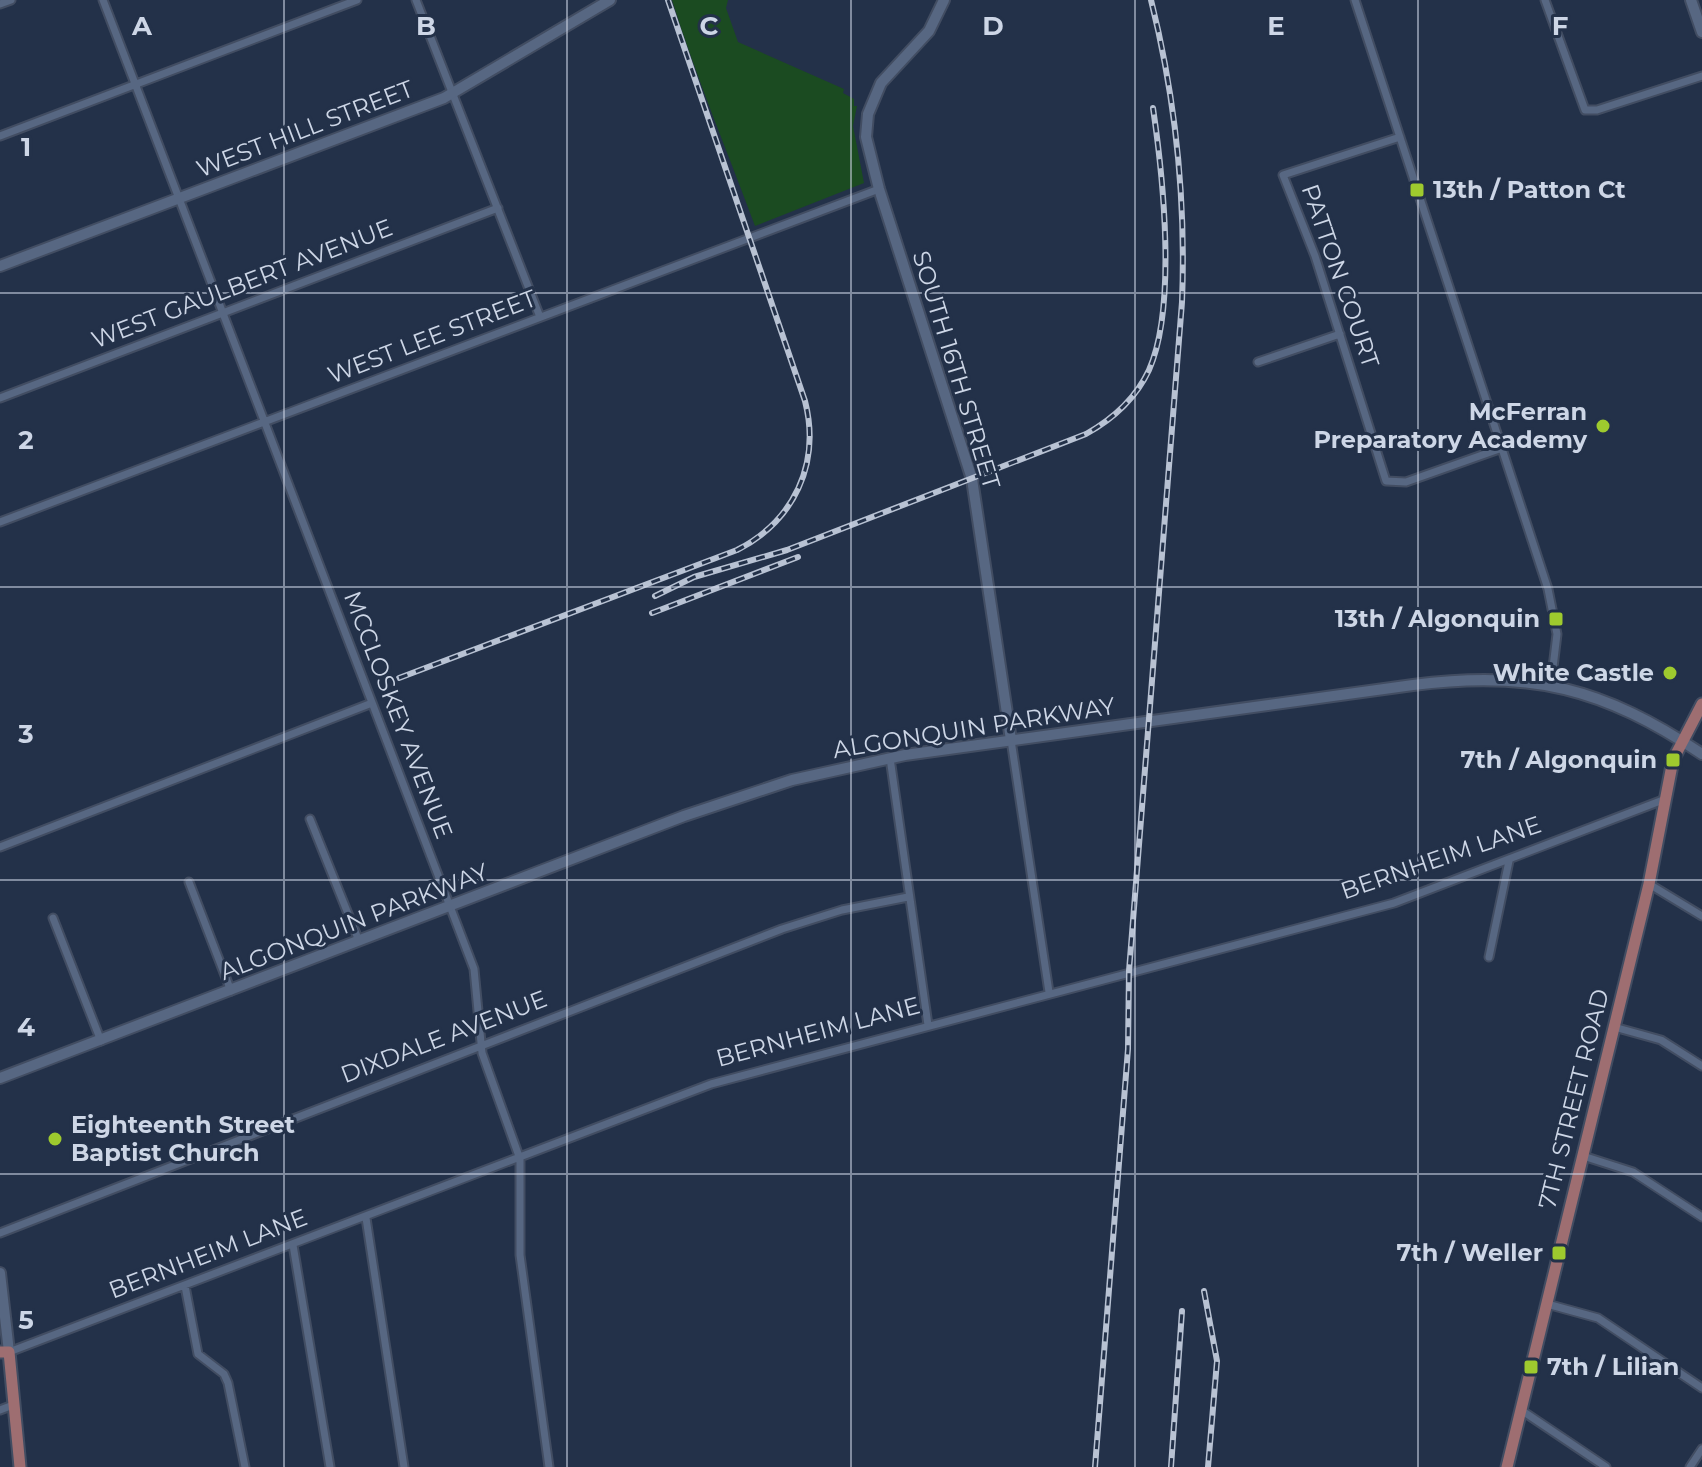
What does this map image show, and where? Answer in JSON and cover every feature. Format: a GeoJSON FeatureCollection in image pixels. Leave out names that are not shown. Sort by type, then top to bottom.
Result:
{"type":"FeatureCollection","features":[{"type":"Feature","properties":{"kind":"main road","name":"WEST HILL STREET"},"geometry":{"type":"LineString","coordinates":[[0,266],[453,93],[610,0]]}},
{"type":"Feature","properties":{"kind":"main road","name":"SOUTH 16TH STREET"},"geometry":{"type":"LineString","coordinates":[[944,0],[929,31],[888,74],[872,101],[866,137],[879,189],[972,479],[1011,740]]}},
{"type":"Feature","properties":{"kind":"main road"},"geometry":{"type":"LineString","coordinates":[[1691,0],[1702,32]]}},
{"type":"Feature","properties":{"kind":"main road","name":"ALGONQUIN PARKWAY"},"geometry":{"type":"LineString","coordinates":[[0,1078],[734,798],[792,780],[890,758],[1444,681],[1503,679],[1551,684],[1638,714],[1702,754]]}},
{"type":"Feature","properties":{"kind":"main road","name":"7TH STREET ROAD"},"geometry":{"type":"LineString","coordinates":[[1507,1467],[1649,884],[1663,800],[1682,741],[1702,704]]}},
{"type":"Feature","properties":{"kind":"main road"},"geometry":{"type":"LineString","coordinates":[[0,1273],[4,1352],[20,1467]]}},
{"type":"Feature","properties":{"kind":"street"},"geometry":{"type":"LineString","coordinates":[[0,4],[11,0]]}},
{"type":"Feature","properties":{"kind":"street","name":"MCCLOSKEY AVENUE"},"geometry":{"type":"LineString","coordinates":[[103,0],[474,969],[481,1045],[520,1159],[520,1255],[549,1467]]}},
{"type":"Feature","properties":{"kind":"street"},"geometry":{"type":"LineString","coordinates":[[0,136],[357,0]]}},
{"type":"Feature","properties":{"kind":"street"},"geometry":{"type":"LineString","coordinates":[[416,0],[540,317]]}},
{"type":"Feature","properties":{"kind":"street"},"geometry":{"type":"LineString","coordinates":[[1355,0],[1553,607],[1557,634],[1551,684]]}},
{"type":"Feature","properties":{"kind":"street"},"geometry":{"type":"LineString","coordinates":[[1545,0],[1585,110],[1597,110],[1702,76]]}},
{"type":"Feature","properties":{"kind":"street","name":"PATTON COURT"},"geometry":{"type":"LineString","coordinates":[[1400,137],[1283,175],[1340,334],[1386,481],[1406,482],[1502,448]]}},
{"type":"Feature","properties":{"kind":"street","name":"WEST LEE STREET"},"geometry":{"type":"LineString","coordinates":[[0,522],[879,189]]}},
{"type":"Feature","properties":{"kind":"street","name":"WEST GAULBERT AVENUE"},"geometry":{"type":"LineString","coordinates":[[0,398],[498,208]]}},
{"type":"Feature","properties":{"kind":"street"},"geometry":{"type":"LineString","coordinates":[[1258,362],[1340,334]]}},
{"type":"Feature","properties":{"kind":"street"},"geometry":{"type":"LineString","coordinates":[[0,847],[372,703]]}},
{"type":"Feature","properties":{"kind":"street","name":"SOUTH 16TH STREET"},"geometry":{"type":"LineString","coordinates":[[1011,740],[1049,992]]}},
{"type":"Feature","properties":{"kind":"street"},"geometry":{"type":"LineString","coordinates":[[890,758],[928,1025]]}},
{"type":"Feature","properties":{"kind":"street","name":"BERNHEIM LANE"},"geometry":{"type":"LineString","coordinates":[[4,1352],[366,1218],[711,1084],[1394,903],[1663,800]]}},
{"type":"Feature","properties":{"kind":"street"},"geometry":{"type":"LineString","coordinates":[[310,819],[359,941]]}},
{"type":"Feature","properties":{"kind":"street"},"geometry":{"type":"LineString","coordinates":[[1489,957],[1509,861]]}},
{"type":"Feature","properties":{"kind":"street"},"geometry":{"type":"LineString","coordinates":[[189,882],[231,991]]}},
{"type":"Feature","properties":{"kind":"street"},"geometry":{"type":"LineString","coordinates":[[1649,884],[1702,916]]}},
{"type":"Feature","properties":{"kind":"street","name":"DIXDALE AVENUE"},"geometry":{"type":"LineString","coordinates":[[0,1233],[782,929],[842,910],[908,897]]}},
{"type":"Feature","properties":{"kind":"street"},"geometry":{"type":"LineString","coordinates":[[53,918],[101,1041]]}},
{"type":"Feature","properties":{"kind":"street"},"geometry":{"type":"LineString","coordinates":[[1614,1027],[1661,1040],[1702,1066]]}},
{"type":"Feature","properties":{"kind":"street"},"geometry":{"type":"LineString","coordinates":[[1583,1156],[1633,1172],[1702,1217]]}},
{"type":"Feature","properties":{"kind":"street"},"geometry":{"type":"LineString","coordinates":[[366,1218],[404,1467]]}},
{"type":"Feature","properties":{"kind":"street"},"geometry":{"type":"LineString","coordinates":[[293,1245],[330,1467]]}},
{"type":"Feature","properties":{"kind":"street"},"geometry":{"type":"LineString","coordinates":[[185,1286],[198,1354],[224,1374],[228,1383],[245,1467]]}},
{"type":"Feature","properties":{"kind":"street"},"geometry":{"type":"LineString","coordinates":[[1547,1304],[1598,1318],[1702,1388]]}},
{"type":"Feature","properties":{"kind":"street"},"geometry":{"type":"LineString","coordinates":[[0,1410],[13,1405]]}},
{"type":"Feature","properties":{"kind":"street"},"geometry":{"type":"LineString","coordinates":[[1521,1410],[1606,1467]]}},
{"type":"Feature","properties":{"kind":"street"},"geometry":{"type":"LineString","coordinates":[[1690,1467],[1702,1449]]}},
{"type":"Feature","properties":{"kind":"green space"},"geometry":{"type":"Polygon","coordinates":[[[672,0],[728,0],[726,8],[738,42],[844,89],[843,93],[854,99],[854,106],[857,106],[853,126],[864,183],[755,226],[672,0]]]}},
{"type":"Feature","properties":{"kind":"railway"},"geometry":{"type":"LineString","coordinates":[[399,678],[737,550],[757,538],[788,507],[806,468],[809,424],[805,401],[668,0]]}},
{"type":"Feature","properties":{"kind":"railway"},"geometry":{"type":"LineString","coordinates":[[1095,1467],[1128,1049],[1129,971],[1182,302],[1181,188],[1167,75],[1151,0]]}},
{"type":"Feature","properties":{"kind":"railway"},"geometry":{"type":"LineString","coordinates":[[655,596],[694,577],[787,550],[1086,434],[1123,407],[1149,370],[1158,343],[1163,312],[1164,204],[1153,108]]}},
{"type":"Feature","properties":{"kind":"railway"},"geometry":{"type":"LineString","coordinates":[[652,613],[798,557]]}},
{"type":"Feature","properties":{"kind":"railway"},"geometry":{"type":"LineString","coordinates":[[1204,1291],[1217,1361],[1208,1467]]}},
{"type":"Feature","properties":{"kind":"railway"},"geometry":{"type":"LineString","coordinates":[[1171,1467],[1182,1311]]}},
{"type":"Feature","properties":{"kind":"place","name":"13th / Patton Ct"},"geometry":{"type":"Point","coordinates":[1417,190]}},
{"type":"Feature","properties":{"kind":"place","name":"McFerran Preparatory Academy"},"geometry":{"type":"Point","coordinates":[1603,426]}},
{"type":"Feature","properties":{"kind":"place","name":"13th / Algonquin"},"geometry":{"type":"Point","coordinates":[1556,619]}},
{"type":"Feature","properties":{"kind":"place","name":"White Castle"},"geometry":{"type":"Point","coordinates":[1670,673]}},
{"type":"Feature","properties":{"kind":"place","name":"7th / Algonquin"},"geometry":{"type":"Point","coordinates":[1673,760]}},
{"type":"Feature","properties":{"kind":"place","name":"Eighteenth Street Baptist Church"},"geometry":{"type":"Point","coordinates":[55,1139]}},
{"type":"Feature","properties":{"kind":"place","name":"7th / Weller"},"geometry":{"type":"Point","coordinates":[1559,1253]}},
{"type":"Feature","properties":{"kind":"place","name":"7th / Lilian"},"geometry":{"type":"Point","coordinates":[1531,1367]}}]}
